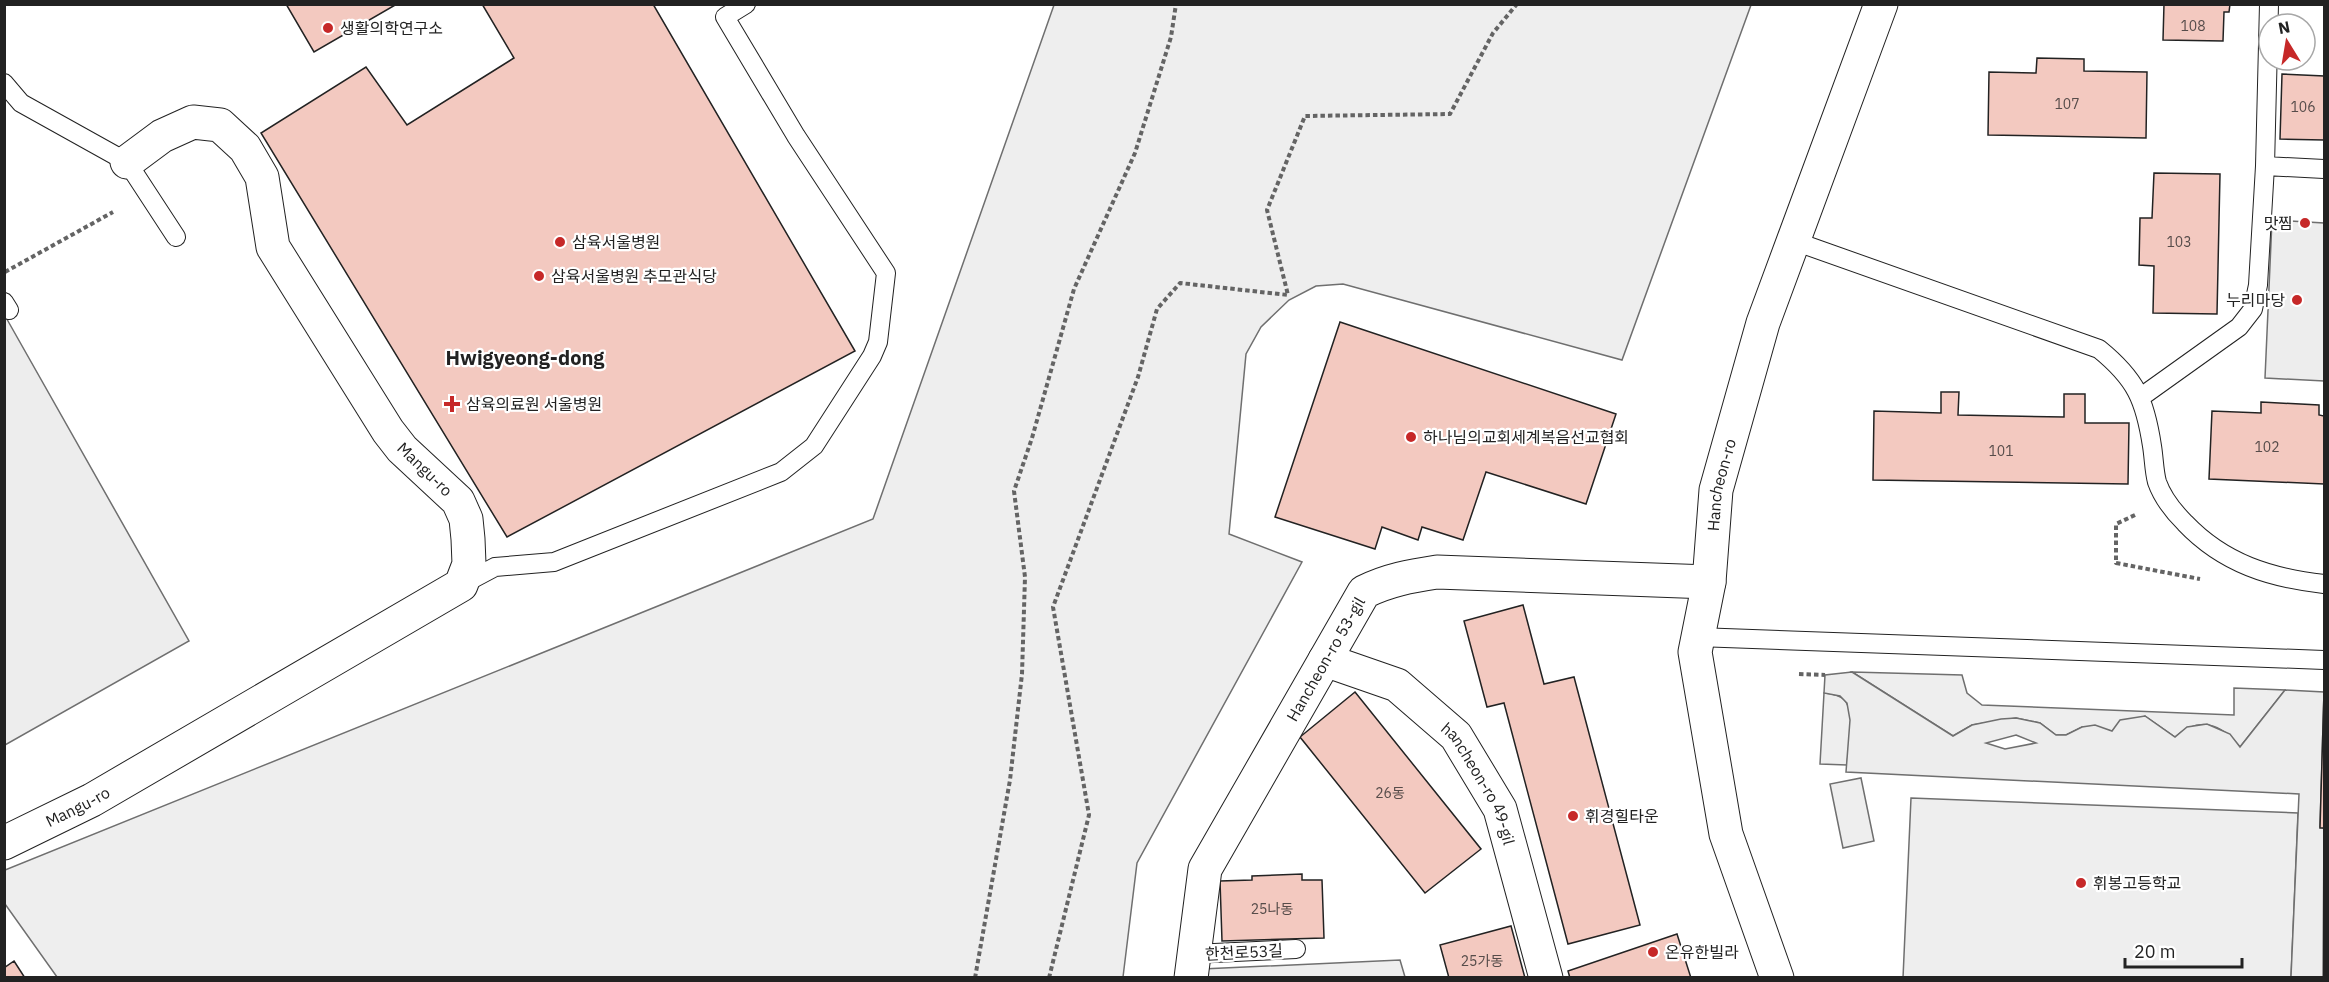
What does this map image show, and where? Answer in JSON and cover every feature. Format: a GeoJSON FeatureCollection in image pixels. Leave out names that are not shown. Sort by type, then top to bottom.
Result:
{"type":"FeatureCollection","features":[{"type":"Feature","properties":{"kind":"street","name":"Hancheon-ro"},"geometry":{"type":"LineString","coordinates":[[1777,978],[1726,834],[1705,722],[1695,652],[1709,582],[1716,490],[1763,323],[1881,4]]}},
{"type":"Feature","properties":{"kind":"street","name":"Mangu-ro"},"geometry":{"type":"LineString","coordinates":[[4,843],[92,800],[461,585],[469,564],[466,519],[458,501],[429,471],[402,449],[388,430],[273,247],[262,177],[245,148],[220,125],[193,122],[162,136],[127,162]]}},
{"type":"Feature","properties":{"kind":"street","name":"Hancheon-ro 53-gil"},"geometry":{"type":"LineString","coordinates":[[1192,966],[1205,869],[1364,592],[1382,583],[1437,572],[1709,582]]}},
{"type":"Feature","properties":{"kind":"street","name":"hancheon-ro 49-gil"},"geometry":{"type":"LineString","coordinates":[[1325,660],[1397,685],[1456,736],[1500,809],[1546,978]]}},
{"type":"Feature","properties":{"kind":"lane"},"geometry":{"type":"LineString","coordinates":[[461,585],[495,567],[554,562],[781,472],[814,446],[875,349],[882,318],[886,273],[796,136],[725,17],[746,4]]}},
{"type":"Feature","properties":{"kind":"lane"},"geometry":{"type":"LineString","coordinates":[[2141,397],[2239,327],[2253,309],[2258,285],[2265,166],[2269,4]]}},
{"type":"Feature","properties":{"kind":"lane"},"geometry":{"type":"LineString","coordinates":[[4,83],[21,103],[127,162],[176,237]]}},
{"type":"Feature","properties":{"kind":"lane"},"geometry":{"type":"LineString","coordinates":[[2265,166],[2325,169]]}},
{"type":"Feature","properties":{"kind":"lane"},"geometry":{"type":"LineString","coordinates":[[1794,241],[2099,349],[2125,373],[2141,397],[2147,413],[2157,481],[2168,505],[2192,530],[2210,548],[2240,564],[2294,580],[2325,584]]}},
{"type":"Feature","properties":{"kind":"lane"},"geometry":{"type":"LineString","coordinates":[[1697,637],[2325,660]]}},
{"type":"Feature","properties":{"kind":"lane","name":"한천로53길"},"geometry":{"type":"LineString","coordinates":[[1192,966],[1296,950]]}},
{"type":"Feature","properties":{"kind":"path"},"geometry":{"type":"LineString","coordinates":[[975,978],[1010,780],[1022,674],[1025,577],[1014,491],[1032,438],[1074,289],[1135,153],[1171,37],[1176,4]]}},
{"type":"Feature","properties":{"kind":"path"},"geometry":{"type":"LineString","coordinates":[[1049,978],[1089,815],[1053,607],[1138,377],[1157,309],[1180,283],[1288,295],[1267,210],[1305,116],[1450,114],[1493,33],[1517,4]]}},
{"type":"Feature","properties":{"kind":"path"},"geometry":{"type":"LineString","coordinates":[[4,273],[113,212]]}},
{"type":"Feature","properties":{"kind":"path"},"geometry":{"type":"LineString","coordinates":[[2135,515],[2116,524],[2116,563],[2200,579]]}},
{"type":"Feature","properties":{"kind":"path"},"geometry":{"type":"LineString","coordinates":[[1799,674],[1825,675]]}},
{"type":"Feature","properties":{"kind":"shaded area"},"geometry":{"type":"Polygon","coordinates":[[[1054,5],[1751,5],[1622,360],[1343,284],[1316,286],[1289,300],[1261,327],[1246,354],[1229,534],[1302,562],[1137,863],[1123,977],[57,977],[5,904],[5,870],[873,519],[1054,5]]]}},
{"type":"Feature","properties":{"kind":"shaded area","name":"누리마당"},"geometry":{"type":"Polygon","coordinates":[[[2272,220],[2324,223],[2324,381],[2265,378],[2272,220]]]}},
{"type":"Feature","properties":{"kind":"shaded area"},"geometry":{"type":"Polygon","coordinates":[[[4,314],[189,641],[5,745],[4,745],[4,314]]]}},
{"type":"Feature","properties":{"kind":"shaded area"},"geometry":{"type":"Polygon","coordinates":[[[1852,672],[1962,675],[1967,693],[1982,705],[2234,715],[2234,688],[2285,690],[2240,747],[2225,732],[2209,725],[2193,726],[2175,737],[2145,716],[2112,731],[2082,727],[2066,735],[2056,735],[2040,723],[2016,718],[1972,725],[1953,736],[1852,672]]]}},
{"type":"Feature","properties":{"kind":"shaded area"},"geometry":{"type":"Polygon","coordinates":[[[1852,672],[1953,736],[1972,725],[2001,719],[2016,718],[2040,723],[2056,735],[2066,735],[2082,727],[2095,725],[2112,731],[2120,720],[2145,716],[2175,737],[2187,727],[2207,724],[2230,734],[2240,747],[2285,690],[2324,692],[2320,827],[2324,828],[2323,977],[2291,977],[2299,794],[1846,772],[1850,720],[1847,703],[1840,696],[1824,693],[1825,675],[1852,672]],[[2016,735],[1986,743],[2005,749],[2036,743],[2016,735]]]}},
{"type":"Feature","properties":{"kind":"shaded area"},"geometry":{"type":"Polygon","coordinates":[[[1824,693],[1842,698],[1849,708],[1851,733],[1847,765],[1820,764],[1824,693]]]}},
{"type":"Feature","properties":{"kind":"shaded area"},"geometry":{"type":"Polygon","coordinates":[[[1861,778],[1874,841],[1843,848],[1830,784],[1861,778]]]}},
{"type":"Feature","properties":{"kind":"shaded area"},"geometry":{"type":"Polygon","coordinates":[[[1911,798],[2298,813],[2291,977],[1903,978],[1911,798]]]}},
{"type":"Feature","properties":{"kind":"shaded area"},"geometry":{"type":"Polygon","coordinates":[[[1400,960],[1405,977],[1201,978],[1202,969],[1400,960]]]}},
{"type":"Feature","properties":{"kind":"building","name":"생활의학연구소"},"geometry":{"type":"Polygon","coordinates":[[[286,4],[397,4],[314,52],[286,4]]]}},
{"type":"Feature","properties":{"kind":"building","name":"삼육서울병원"},"geometry":{"type":"Polygon","coordinates":[[[482,4],[653,4],[855,351],[507,537],[261,133],[366,67],[407,125],[514,58],[482,4]]]}},
{"type":"Feature","properties":{"kind":"building"},"geometry":{"type":"Polygon","coordinates":[[[2164,4],[2230,4],[2229,12],[2224,12],[2223,41],[2163,40],[2164,4]]]}},
{"type":"Feature","properties":{"kind":"building"},"geometry":{"type":"Polygon","coordinates":[[[2037,58],[2084,59],[2084,71],[2147,72],[2146,138],[1988,135],[1989,72],[2036,73],[2037,58]]]}},
{"type":"Feature","properties":{"kind":"building"},"geometry":{"type":"Polygon","coordinates":[[[2282,74],[2324,76],[2324,140],[2280,139],[2282,74]]]}},
{"type":"Feature","properties":{"kind":"building"},"geometry":{"type":"Polygon","coordinates":[[[2154,173],[2220,174],[2217,314],[2153,313],[2154,266],[2139,265],[2140,218],[2152,218],[2154,173]]]}},
{"type":"Feature","properties":{"kind":"building"},"geometry":{"type":"Polygon","coordinates":[[[1340,322],[1616,414],[1586,504],[1486,472],[1463,540],[1422,527],[1418,540],[1382,527],[1375,549],[1275,517],[1340,322]]]}},
{"type":"Feature","properties":{"kind":"building"},"geometry":{"type":"Polygon","coordinates":[[[1941,392],[1959,392],[1958,415],[2064,417],[2064,394],[2085,394],[2085,423],[2129,423],[2128,484],[1873,480],[1874,411],[1941,413],[1941,392]]]}},
{"type":"Feature","properties":{"kind":"building"},"geometry":{"type":"Polygon","coordinates":[[[2261,402],[2319,405],[2319,415],[2324,416],[2324,484],[2209,479],[2212,411],[2261,413],[2261,402]]]}},
{"type":"Feature","properties":{"kind":"building","name":"휘경힐타운"},"geometry":{"type":"Polygon","coordinates":[[[1523,605],[1544,684],[1574,677],[1640,925],[1568,944],[1504,703],[1487,707],[1464,621],[1523,605]]]}},
{"type":"Feature","properties":{"kind":"building"},"geometry":{"type":"Polygon","coordinates":[[[1355,692],[1481,849],[1425,893],[1300,737],[1355,692]]]}},
{"type":"Feature","properties":{"kind":"building"},"geometry":{"type":"Polygon","coordinates":[[[2324,692],[2324,828],[2320,828],[2324,692]]]}},
{"type":"Feature","properties":{"kind":"building"},"geometry":{"type":"Polygon","coordinates":[[[1302,874],[1302,880],[1322,880],[1324,938],[1222,941],[1220,881],[1252,880],[1252,876],[1302,874]]]}},
{"type":"Feature","properties":{"kind":"building"},"geometry":{"type":"Polygon","coordinates":[[[1511,926],[1525,978],[1449,978],[1440,945],[1511,926]]]}},
{"type":"Feature","properties":{"kind":"building","name":"온유한빌라"},"geometry":{"type":"Polygon","coordinates":[[[1677,934],[1691,978],[1570,978],[1568,971],[1677,934]]]}},
{"type":"Feature","properties":{"kind":"building"},"geometry":{"type":"Polygon","coordinates":[[[14,961],[25,978],[4,978],[4,968],[14,961]]]}},
{"type":"Feature","properties":{"kind":"place","name":"생활의학연구소"},"geometry":{"type":"Point","coordinates":[328,28]}},
{"type":"Feature","properties":{"kind":"place","name":"맛찜"},"geometry":{"type":"Point","coordinates":[2305,223]}},
{"type":"Feature","properties":{"kind":"place","name":"삼육서울병원"},"geometry":{"type":"Point","coordinates":[560,242]}},
{"type":"Feature","properties":{"kind":"place","name":"삼육서울병원 추모관식당"},"geometry":{"type":"Point","coordinates":[539,276]}},
{"type":"Feature","properties":{"kind":"place","name":"누리마당"},"geometry":{"type":"Point","coordinates":[2297,300]}},
{"type":"Feature","properties":{"kind":"place","name":"삼육의료원 서울병원"},"geometry":{"type":"Point","coordinates":[452,404]}},
{"type":"Feature","properties":{"kind":"place","name":"하나님의교회세계복음선교협회"},"geometry":{"type":"Point","coordinates":[1411,437]}},
{"type":"Feature","properties":{"kind":"place","name":"휘경힐타운"},"geometry":{"type":"Point","coordinates":[1573,816]}},
{"type":"Feature","properties":{"kind":"place","name":"휘봉고등학교"},"geometry":{"type":"Point","coordinates":[2081,883]}},
{"type":"Feature","properties":{"kind":"place","name":"온유한빌라"},"geometry":{"type":"Point","coordinates":[1653,952]}},
{"type":"Feature","properties":{"kind":"district","name":"Hwigyeong-dong"},"geometry":{"type":"Point","coordinates":[525,358]}}]}
